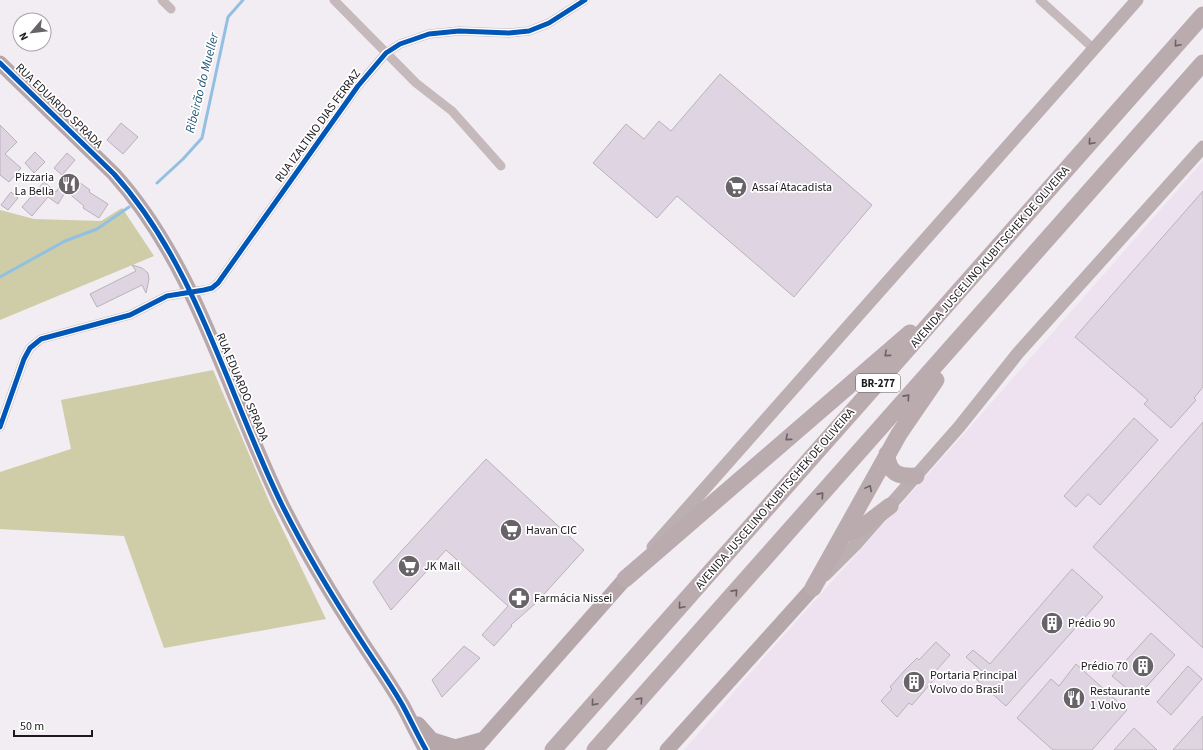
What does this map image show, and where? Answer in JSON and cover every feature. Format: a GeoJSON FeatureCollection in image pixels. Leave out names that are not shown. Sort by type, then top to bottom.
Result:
{"type":"FeatureCollection","features":[{"type":"Feature","properties":{"kind":"highway","name":"AVENIDA JUSCELINO KUBITSCHEK DE OLIVEIRA"},"geometry":{"type":"LineString","coordinates":[[553,750],[1203,15]]}},
{"type":"Feature","properties":{"kind":"highway","name":"BR-277"},"geometry":{"type":"LineString","coordinates":[[595,750],[1203,63]]}},
{"type":"Feature","properties":{"kind":"highway"},"geometry":{"type":"LineString","coordinates":[[813,588],[887,454],[910,416],[939,376],[1133,142]]}},
{"type":"Feature","properties":{"kind":"highway"},"geometry":{"type":"LineString","coordinates":[[625,579],[959,292]]}},
{"type":"Feature","properties":{"kind":"highway"},"geometry":{"type":"LineString","coordinates":[[887,454],[888,464],[892,470],[899,475],[916,476]]}},
{"type":"Feature","properties":{"kind":"highway"},"geometry":{"type":"LineString","coordinates":[[843,535],[861,528],[890,506]]}},
{"type":"Feature","properties":{"kind":"main road"},"geometry":{"type":"LineString","coordinates":[[474,750],[1138,0]]}},
{"type":"Feature","properties":{"kind":"main road","name":"RUA EDUARDO SPRADA"},"geometry":{"type":"LineString","coordinates":[[0,63],[128,189],[154,225],[181,272],[269,476],[291,523],[339,606],[402,706],[433,747]]}},
{"type":"Feature","properties":{"kind":"main road"},"geometry":{"type":"LineString","coordinates":[[667,750],[813,588],[890,506],[959,427],[1023,347],[1203,147]]}},
{"type":"Feature","properties":{"kind":"main road"},"geometry":{"type":"LineString","coordinates":[[433,747],[455,747],[485,738]]}},
{"type":"Feature","properties":{"kind":"street"},"geometry":{"type":"LineString","coordinates":[[162,0],[171,9]]}},
{"type":"Feature","properties":{"kind":"street"},"geometry":{"type":"LineString","coordinates":[[334,0],[416,84],[452,112],[501,166]]}},
{"type":"Feature","properties":{"kind":"street","name":"RUA IZALTINO DIAS FERRAZ"},"geometry":{"type":"LineString","coordinates":[[0,427],[24,359],[30,348],[40,339],[130,315],[167,296],[212,288],[218,283],[358,86],[386,53],[400,44],[429,34],[460,31],[509,33],[529,31],[555,20],[585,0]]}},
{"type":"Feature","properties":{"kind":"street"},"geometry":{"type":"LineString","coordinates":[[1040,0],[1094,49]]}},
{"type":"Feature","properties":{"kind":"shaded area"},"geometry":{"type":"Polygon","coordinates":[[[1203,161],[1203,750],[684,750],[752,671],[971,426],[1203,161]]]}},
{"type":"Feature","properties":{"kind":"green space"},"geometry":{"type":"Polygon","coordinates":[[[122,208],[154,256],[0,320],[0,210],[34,219],[101,221],[122,208]]]}},
{"type":"Feature","properties":{"kind":"green space"},"geometry":{"type":"Polygon","coordinates":[[[213,370],[269,501],[326,619],[164,648],[124,536],[0,529],[0,472],[71,449],[61,400],[213,370]]]}},
{"type":"Feature","properties":{"kind":"building","name":"Assaí Atacadista"},"geometry":{"type":"Polygon","coordinates":[[[720,74],[872,205],[794,297],[677,196],[657,218],[593,163],[626,124],[644,139],[659,121],[671,131],[720,74]]]}},
{"type":"Feature","properties":{"kind":"building"},"geometry":{"type":"Polygon","coordinates":[[[121,123],[138,137],[123,154],[107,140],[121,123]]]}},
{"type":"Feature","properties":{"kind":"building"},"geometry":{"type":"Polygon","coordinates":[[[0,125],[17,142],[5,154],[21,168],[9,182],[0,175],[0,125]]]}},
{"type":"Feature","properties":{"kind":"building"},"geometry":{"type":"Polygon","coordinates":[[[35,152],[45,162],[34,173],[25,163],[35,152]]]}},
{"type":"Feature","properties":{"kind":"building"},"geometry":{"type":"Polygon","coordinates":[[[67,153],[75,160],[62,175],[54,168],[67,153]]]}},
{"type":"Feature","properties":{"kind":"building"},"geometry":{"type":"Polygon","coordinates":[[[68,174],[90,190],[89,192],[108,204],[99,218],[83,208],[84,206],[66,191],[58,204],[48,197],[32,216],[22,207],[44,182],[56,192],[68,174]]]}},
{"type":"Feature","properties":{"kind":"building"},"geometry":{"type":"Polygon","coordinates":[[[1203,191],[1203,387],[1194,398],[1196,400],[1171,428],[1144,404],[1148,400],[1075,337],[1203,191]]]}},
{"type":"Feature","properties":{"kind":"building"},"geometry":{"type":"Polygon","coordinates":[[[11,192],[18,198],[8,210],[1,205],[11,192]]]}},
{"type":"Feature","properties":{"kind":"building"},"geometry":{"type":"Polygon","coordinates":[[[132,265],[142,268],[148,273],[149,279],[146,293],[142,285],[97,307],[90,294],[136,271],[132,265]]]}},
{"type":"Feature","properties":{"kind":"building"},"geometry":{"type":"Polygon","coordinates":[[[1134,418],[1158,440],[1100,505],[1088,494],[1076,507],[1064,496],[1134,418]]]}},
{"type":"Feature","properties":{"kind":"building"},"geometry":{"type":"Polygon","coordinates":[[[1203,422],[1203,648],[1093,547],[1203,422]]]}},
{"type":"Feature","properties":{"kind":"building","name":"Havan CIC"},"geometry":{"type":"Polygon","coordinates":[[[486,459],[584,550],[537,602],[511,625],[512,626],[494,646],[482,635],[508,606],[446,550],[391,610],[373,582],[486,459]]]}},
{"type":"Feature","properties":{"kind":"building","name":"Prédio 90"},"geometry":{"type":"Polygon","coordinates":[[[1072,569],[1103,597],[1006,706],[976,679],[983,672],[966,657],[973,650],[990,664],[1072,569]]]}},
{"type":"Feature","properties":{"kind":"building","name":"Prédio 70"},"geometry":{"type":"Polygon","coordinates":[[[1151,633],[1175,655],[1137,697],[1112,676],[1151,633]]]}},
{"type":"Feature","properties":{"kind":"building","name":"Portaria Principal Volvo do Brasil"},"geometry":{"type":"Polygon","coordinates":[[[936,642],[950,655],[934,673],[937,676],[912,705],[909,703],[897,717],[881,701],[892,689],[890,687],[905,670],[917,658],[919,660],[936,642]]]}},
{"type":"Feature","properties":{"kind":"building"},"geometry":{"type":"Polygon","coordinates":[[[464,646],[480,658],[442,697],[432,680],[464,646]]]}},
{"type":"Feature","properties":{"kind":"building","name":"Restaurante 1 Volvo"},"geometry":{"type":"Polygon","coordinates":[[[1076,664],[1127,710],[1092,750],[1053,750],[1017,718],[1051,679],[1059,686],[1076,664]]]}},
{"type":"Feature","properties":{"kind":"building"},"geometry":{"type":"Polygon","coordinates":[[[1188,666],[1202,679],[1171,715],[1157,702],[1188,666]]]}},
{"type":"Feature","properties":{"kind":"building"},"geometry":{"type":"Polygon","coordinates":[[[1203,716],[1203,750],[1173,750],[1203,716]]]}},
{"type":"Feature","properties":{"kind":"building"},"geometry":{"type":"Polygon","coordinates":[[[1134,728],[1157,750],[1114,750],[1134,728]]]}},
{"type":"Feature","properties":{"kind":"waterway","name":"Ribeirão do Mueller"},"geometry":{"type":"LineString","coordinates":[[157,183],[183,159],[202,138],[228,17],[243,0]]}},
{"type":"Feature","properties":{"kind":"waterway","name":"Ribeirão do Mueller"},"geometry":{"type":"LineString","coordinates":[[0,277],[65,241],[97,229],[129,207]]}},
{"type":"Feature","properties":{"kind":"cycle path"},"geometry":{"type":"LineString","coordinates":[[0,427],[24,359],[30,348],[41,339],[130,315],[167,296],[212,288],[218,283],[358,86],[386,53],[400,44],[429,34],[459,31],[509,33],[529,31],[549,23],[585,0]]}},
{"type":"Feature","properties":{"kind":"cycle path"},"geometry":{"type":"LineString","coordinates":[[0,63],[114,174],[143,210],[168,249],[209,333],[282,505],[329,590],[398,697],[426,750]]}},
{"type":"Feature","properties":{"kind":"place","name":"Pizzaria La Bella"},"geometry":{"type":"Point","coordinates":[69,184]}},
{"type":"Feature","properties":{"kind":"place","name":"Assaí Atacadista"},"geometry":{"type":"Point","coordinates":[736,187]}},
{"type":"Feature","properties":{"kind":"place","name":"Havan CIC"},"geometry":{"type":"Point","coordinates":[511,530]}},
{"type":"Feature","properties":{"kind":"place","name":"JK Mall"},"geometry":{"type":"Point","coordinates":[409,566]}},
{"type":"Feature","properties":{"kind":"place","name":"Farmácia Nissei"},"geometry":{"type":"Point","coordinates":[519,598]}},
{"type":"Feature","properties":{"kind":"place","name":"Prédio 90"},"geometry":{"type":"Point","coordinates":[1052,623]}},
{"type":"Feature","properties":{"kind":"place","name":"Prédio 70"},"geometry":{"type":"Point","coordinates":[1143,666]}},
{"type":"Feature","properties":{"kind":"place","name":"Portaria Principal Volvo do Brasil"},"geometry":{"type":"Point","coordinates":[914,682]}},
{"type":"Feature","properties":{"kind":"place","name":"Restaurante 1 Volvo"},"geometry":{"type":"Point","coordinates":[1074,698]}}]}
